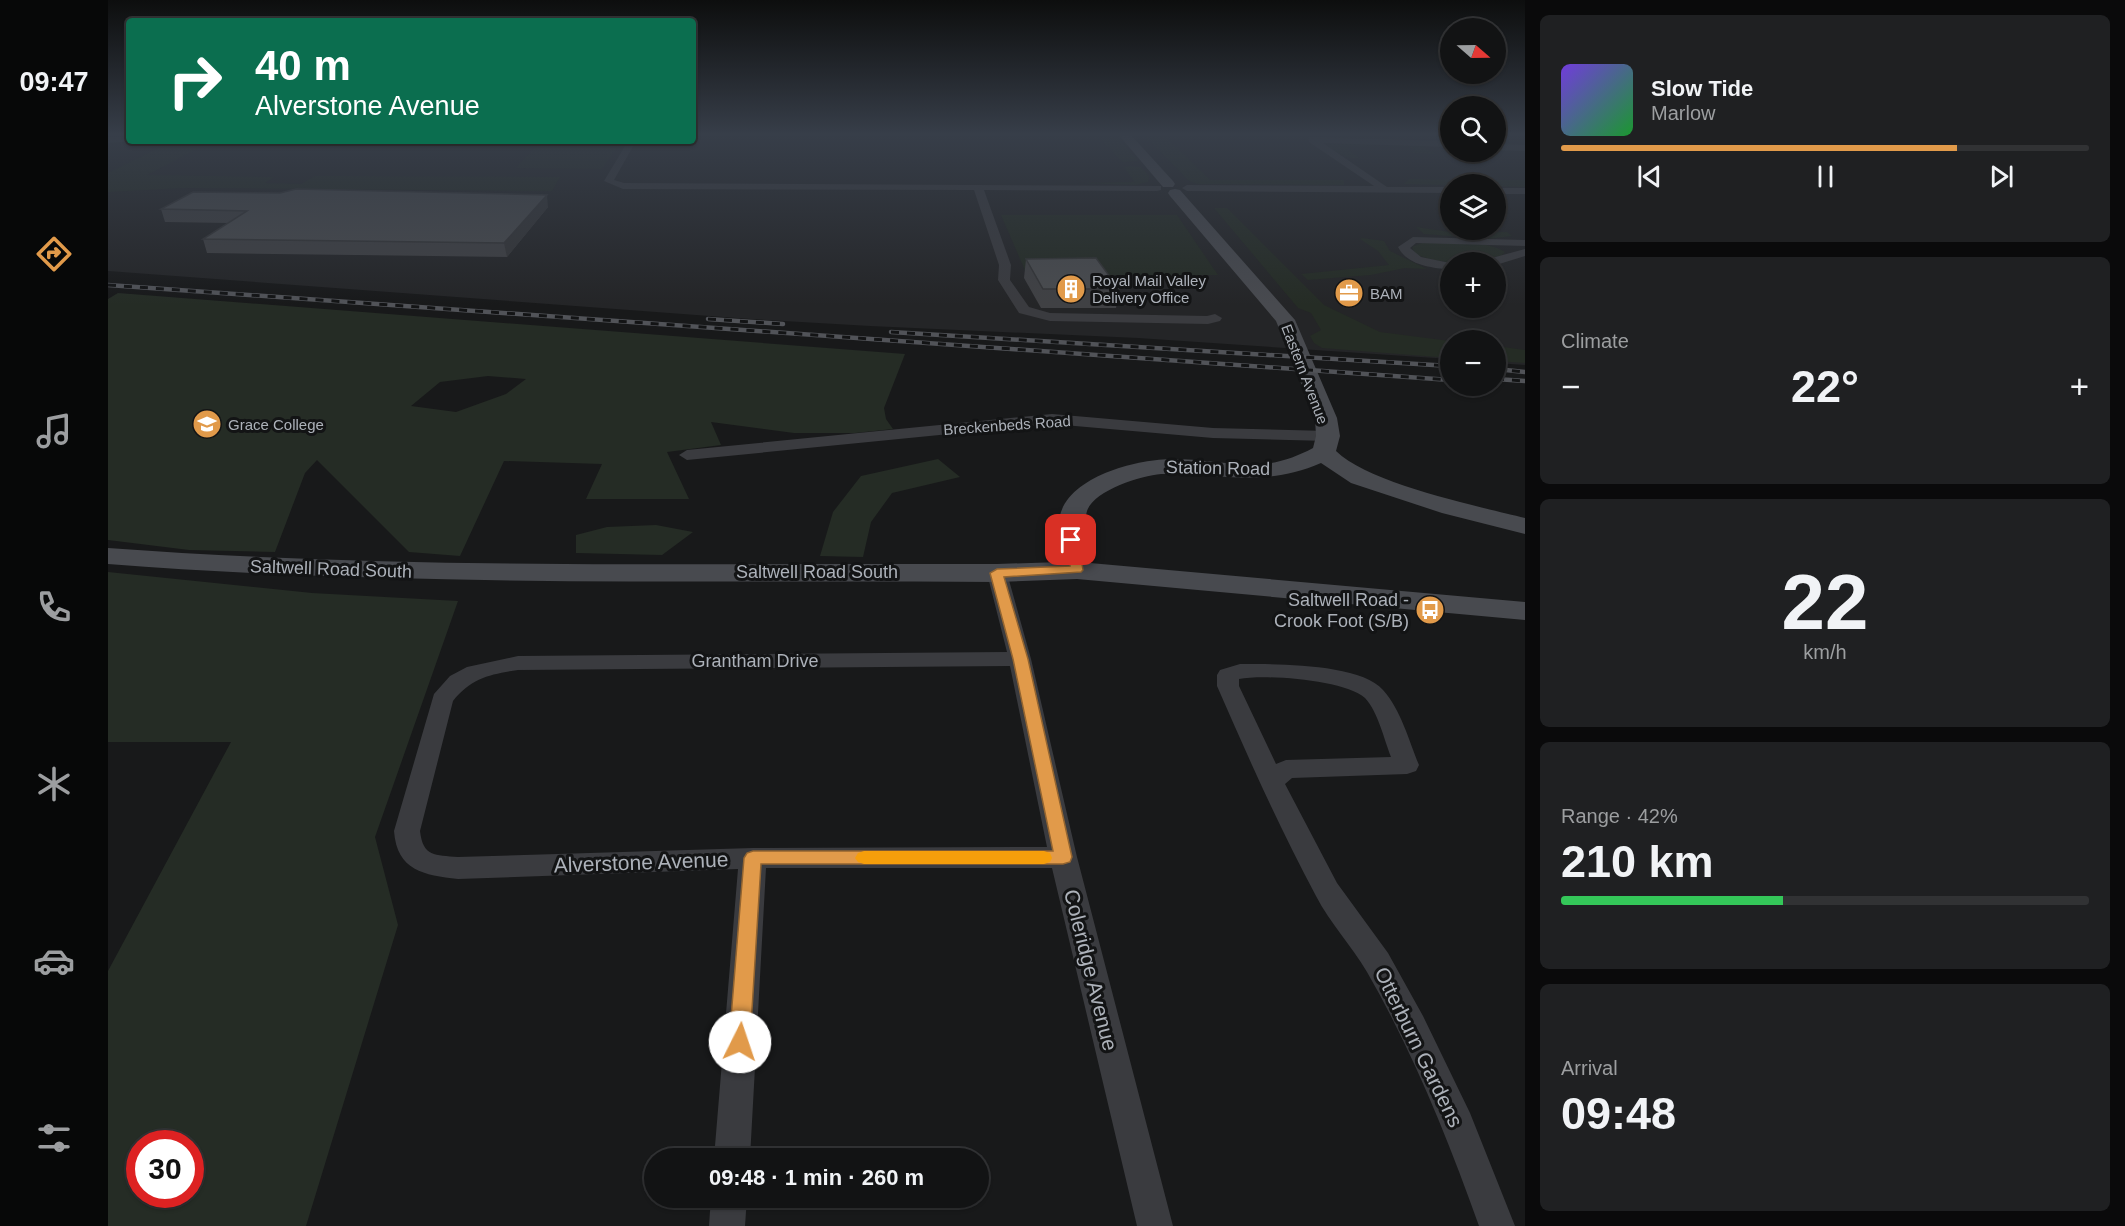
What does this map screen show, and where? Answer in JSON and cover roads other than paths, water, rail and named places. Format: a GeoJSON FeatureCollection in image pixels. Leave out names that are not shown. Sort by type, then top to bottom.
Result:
{"type":"FeatureCollection","features":[{"type":"Feature","properties":{"kind":"street"},"geometry":{"type":"LineString","coordinates":[[979,191],[1005,265],[1004,280],[1019,306],[1028,313],[1058,318],[1208,320],[1215,318]]}},
{"type":"Feature","properties":{"kind":"street","name":"Eastern Avenue"},"geometry":{"type":"LineString","coordinates":[[1175,191],[1274,305],[1289,328],[1326,435]]}},
{"type":"Feature","properties":{"kind":"street"},"geometry":{"type":"LineString","coordinates":[[1440,264],[1408,255],[1404,247],[1413,240],[1478,241],[1524,250]]}},
{"type":"Feature","properties":{"kind":"street"},"geometry":{"type":"LineString","coordinates":[[1506,257],[1524,250]]}},
{"type":"Feature","properties":{"kind":"street","name":"Breckenbeds Road"},"geometry":{"type":"LineString","coordinates":[[687,455],[745,442],[871,438],[1052,420],[1075,420],[1222,434],[1326,435]]}},
{"type":"Feature","properties":{"kind":"street"},"geometry":{"type":"LineString","coordinates":[[1326,435],[1334,462],[1360,478],[1441,504],[1525,525]]}},
{"type":"Feature","properties":{"kind":"street","name":"Station Road"},"geometry":{"type":"LineString","coordinates":[[1077,570],[1071,540],[1075,508],[1085,495],[1100,486],[1117,478],[1160,467],[1273,470],[1290,467],[1326,435]]}},
{"type":"Feature","properties":{"kind":"street","name":"Saltwell Road South"},"geometry":{"type":"LineString","coordinates":[[108,556],[201,564],[463,573],[997,573],[1077,570],[1525,611]]}},
{"type":"Feature","properties":{"kind":"street","name":"Coleridge Avenue"},"geometry":{"type":"LineString","coordinates":[[997,573],[1020,659],[1063,857],[1155,1226]]}},
{"type":"Feature","properties":{"kind":"street","name":"Grantham Drive"},"geometry":{"type":"LineString","coordinates":[[435,866],[415,857],[407,846],[407,831],[442,699],[452,685],[467,673],[518,663],[1020,659]]}},
{"type":"Feature","properties":{"kind":"street","name":"Otterburn Gardens"},"geometry":{"type":"LineString","coordinates":[[1272,782],[1286,769],[1407,765],[1375,694],[1363,684],[1318,675],[1273,671],[1240,671],[1228,675],[1228,686],[1272,782],[1328,893],[1375,958],[1417,1033],[1478,1172],[1497,1226]]}},
{"type":"Feature","properties":{"kind":"street","name":"Alverstone Avenue"},"geometry":{"type":"LineString","coordinates":[[435,866],[458,868],[753,858],[1063,857]]}},
{"type":"Feature","properties":{"kind":"street"},"geometry":{"type":"LineString","coordinates":[[733,1148],[753,858]]}},
{"type":"Feature","properties":{"kind":"street"},"geometry":{"type":"LineString","coordinates":[[727,1226],[728,1208]]}},
{"type":"Feature","properties":{"kind":"railway"},"geometry":{"type":"LineString","coordinates":[[108,285],[1440,379]]}},
{"type":"Feature","properties":{"kind":"railway"},"geometry":{"type":"LineString","coordinates":[[708,319],[783,324]]}},
{"type":"Feature","properties":{"kind":"railway"},"geometry":{"type":"LineString","coordinates":[[891,332],[1440,365]]}},
{"type":"Feature","properties":{"kind":"railway"},"geometry":{"type":"LineString","coordinates":[[1506,370],[1525,372]]}},
{"type":"Feature","properties":{"kind":"railway"},"geometry":{"type":"LineString","coordinates":[[1506,380],[1525,381]]}},
{"type":"Feature","properties":{"kind":"place","name":"Royal Mail Valley Delivery Office"},"geometry":{"type":"Point","coordinates":[1071,289]}},
{"type":"Feature","properties":{"kind":"place","name":"BAM"},"geometry":{"type":"Point","coordinates":[1349,293]}},
{"type":"Feature","properties":{"kind":"place","name":"Grace College"},"geometry":{"type":"Point","coordinates":[207,424]}},
{"type":"Feature","properties":{"kind":"place","name":"Saltwell Road - Crook Foot (S/B)"},"geometry":{"type":"Point","coordinates":[1430,610]}}]}
